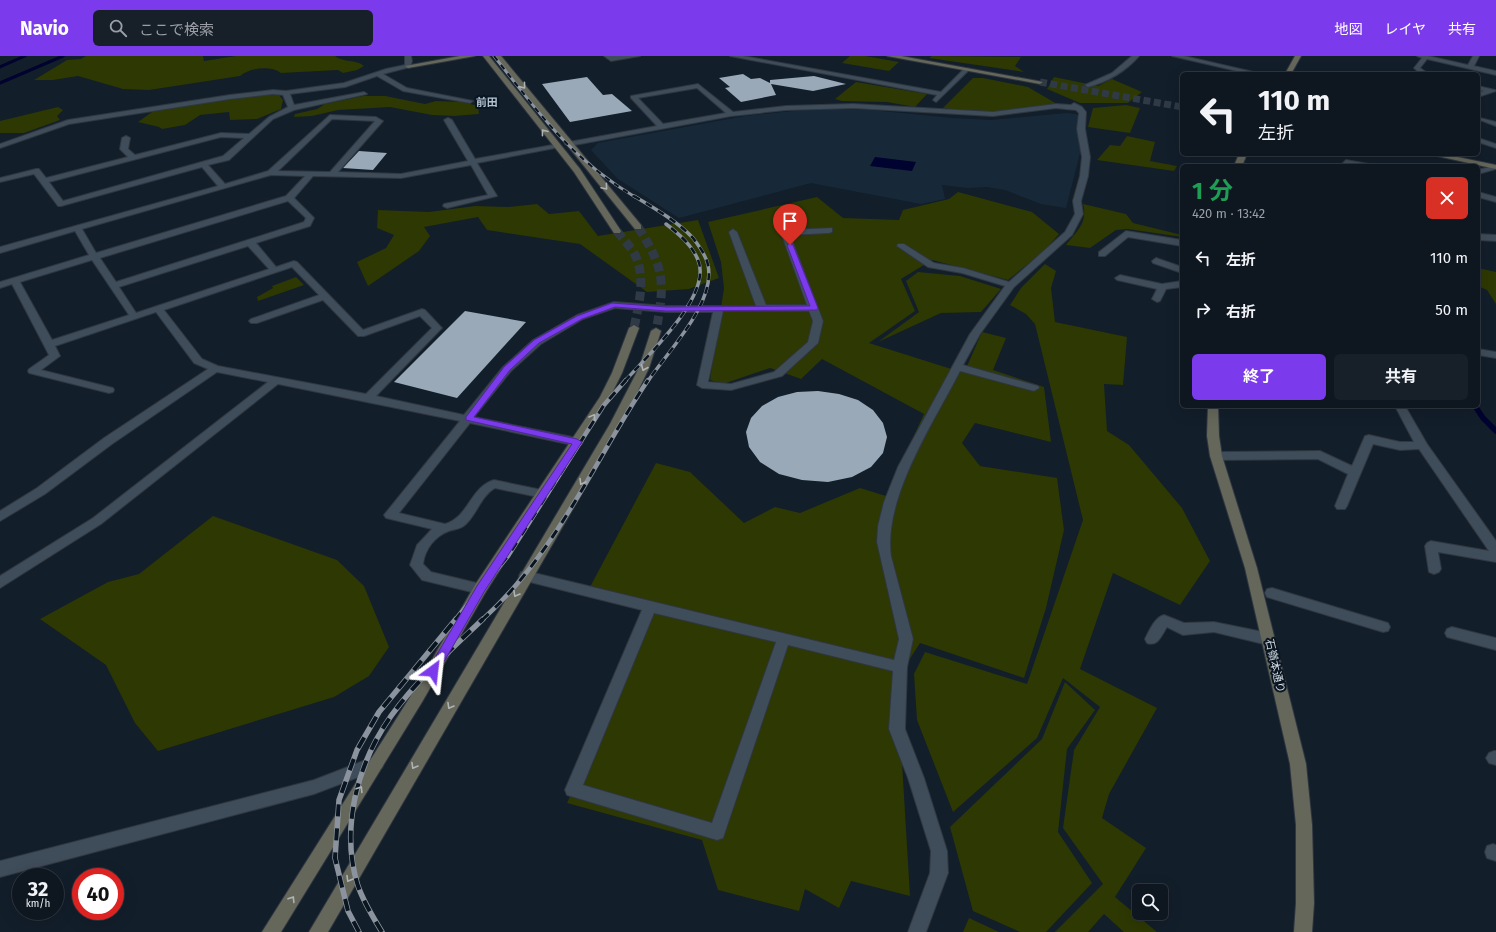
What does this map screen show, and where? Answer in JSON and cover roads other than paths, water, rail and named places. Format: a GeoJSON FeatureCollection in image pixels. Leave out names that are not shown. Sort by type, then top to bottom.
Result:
{"type":"FeatureCollection","features":[{"type":"Feature","properties":{"kind":"street"},"geometry":{"type":"LineString","coordinates":[[408,56],[408,66]]}},
{"type":"Feature","properties":{"kind":"street"},"geometry":{"type":"LineString","coordinates":[[0,146],[68,122],[230,97],[273,92],[286,93],[345,86],[378,74],[408,66],[472,56]]}},
{"type":"Feature","properties":{"kind":"street"},"geometry":{"type":"LineString","coordinates":[[486,56],[555,146],[577,172],[617,231]]}},
{"type":"Feature","properties":{"kind":"street"},"geometry":{"type":"LineString","coordinates":[[498,56],[638,227]]}},
{"type":"Feature","properties":{"kind":"street"},"geometry":{"type":"LineString","coordinates":[[607,56],[611,59],[637,56]]}},
{"type":"Feature","properties":{"kind":"street"},"geometry":{"type":"LineString","coordinates":[[733,56],[942,94]]}},
{"type":"Feature","properties":{"kind":"street"},"geometry":{"type":"LineString","coordinates":[[769,62],[777,56]]}},
{"type":"Feature","properties":{"kind":"street"},"geometry":{"type":"LineString","coordinates":[[890,56],[1040,82]]}},
{"type":"Feature","properties":{"kind":"street"},"geometry":{"type":"LineString","coordinates":[[1088,85],[1094,84],[1110,75],[1136,56]]}},
{"type":"Feature","properties":{"kind":"street"},"geometry":{"type":"LineString","coordinates":[[1176,56],[1250,72]]}},
{"type":"Feature","properties":{"kind":"street"},"geometry":{"type":"LineString","coordinates":[[1289,72],[1298,56]]}},
{"type":"Feature","properties":{"kind":"street"},"geometry":{"type":"LineString","coordinates":[[1470,67],[1476,56]]}},
{"type":"Feature","properties":{"kind":"street"},"geometry":{"type":"LineString","coordinates":[[1423,72],[1417,68],[1423,57],[1496,73]]}},
{"type":"Feature","properties":{"kind":"street"},"geometry":{"type":"LineString","coordinates":[[926,111],[966,69]]}},
{"type":"Feature","properties":{"kind":"street"},"geometry":{"type":"LineString","coordinates":[[378,74],[405,90],[470,101]]}},
{"type":"Feature","properties":{"kind":"street"},"geometry":{"type":"LineString","coordinates":[[662,127],[633,97],[698,86],[731,114]]}},
{"type":"Feature","properties":{"kind":"street"},"geometry":{"type":"LineString","coordinates":[[1480,88],[1495,92]]}},
{"type":"Feature","properties":{"kind":"street"},"geometry":{"type":"LineString","coordinates":[[1480,94],[1495,92]]}},
{"type":"Feature","properties":{"kind":"street"},"geometry":{"type":"LineString","coordinates":[[286,93],[292,108]]}},
{"type":"Feature","properties":{"kind":"street"},"geometry":{"type":"LineString","coordinates":[[0,180],[36,171],[61,204],[226,158],[271,118],[292,108],[364,94]]}},
{"type":"Feature","properties":{"kind":"street"},"geometry":{"type":"LineString","coordinates":[[569,144],[731,114],[786,108],[821,106],[872,107],[993,114],[1056,106],[1077,106],[1083,112],[1081,129],[1086,157],[1084,176],[1077,201],[1079,214],[1069,233],[1011,285],[975,334],[904,467],[890,502],[884,526],[883,542],[885,556],[906,639],[900,667],[897,729],[916,778],[939,851],[939,872],[917,932]]}},
{"type":"Feature","properties":{"kind":"street"},"geometry":{"type":"LineString","coordinates":[[271,173],[330,117],[376,119],[379,121],[333,173]]}},
{"type":"Feature","properties":{"kind":"street"},"geometry":{"type":"LineString","coordinates":[[1482,119],[1496,124]]}},
{"type":"Feature","properties":{"kind":"street"},"geometry":{"type":"LineString","coordinates":[[446,206],[493,196],[448,120]]}},
{"type":"Feature","properties":{"kind":"street"},"geometry":{"type":"LineString","coordinates":[[45,181],[222,135],[251,136]]}},
{"type":"Feature","properties":{"kind":"street"},"geometry":{"type":"LineString","coordinates":[[126,138],[124,149],[133,158]]}},
{"type":"Feature","properties":{"kind":"street"},"geometry":{"type":"LineString","coordinates":[[1480,141],[1496,146]]}},
{"type":"Feature","properties":{"kind":"street"},"geometry":{"type":"LineString","coordinates":[[0,240],[2,250],[271,173],[333,173],[401,176],[555,146]]}},
{"type":"Feature","properties":{"kind":"street"},"geometry":{"type":"LineString","coordinates":[[1442,156],[1496,167]]}},
{"type":"Feature","properties":{"kind":"street"},"geometry":{"type":"LineString","coordinates":[[1346,164],[1349,162],[1360,164]]}},
{"type":"Feature","properties":{"kind":"street"},"geometry":{"type":"LineString","coordinates":[[204,165],[223,186]]}},
{"type":"Feature","properties":{"kind":"street"},"geometry":{"type":"LineString","coordinates":[[1480,171],[1496,167]]}},
{"type":"Feature","properties":{"kind":"street"},"geometry":{"type":"LineString","coordinates":[[0,285],[289,198],[312,173]]}},
{"type":"Feature","properties":{"kind":"street"},"geometry":{"type":"LineString","coordinates":[[1480,195],[1496,200]]}},
{"type":"Feature","properties":{"kind":"street"},"geometry":{"type":"LineString","coordinates":[[114,286],[307,224],[310,218],[289,198]]}},
{"type":"Feature","properties":{"kind":"street"},"geometry":{"type":"LineString","coordinates":[[77,228],[134,316]]}},
{"type":"Feature","properties":{"kind":"street"},"geometry":{"type":"LineString","coordinates":[[720,308],[702,385],[731,387],[778,374],[813,342],[818,321],[785,233],[829,230]]}},
{"type":"Feature","properties":{"kind":"street"},"geometry":{"type":"LineString","coordinates":[[733,232],[762,308]]}},
{"type":"Feature","properties":{"kind":"street"},"geometry":{"type":"LineString","coordinates":[[1102,254],[1126,234],[1180,243]]}},
{"type":"Feature","properties":{"kind":"street"},"geometry":{"type":"LineString","coordinates":[[1480,237],[1496,238]]}},
{"type":"Feature","properties":{"kind":"street"},"geometry":{"type":"LineString","coordinates":[[250,242],[274,270]]}},
{"type":"Feature","properties":{"kind":"street"},"geometry":{"type":"LineString","coordinates":[[901,246],[931,265],[963,271],[1011,285]]}},
{"type":"Feature","properties":{"kind":"street"},"geometry":{"type":"LineString","coordinates":[[1156,261],[1180,269]]}},
{"type":"Feature","properties":{"kind":"street"},"geometry":{"type":"LineString","coordinates":[[50,344],[294,264],[361,334],[422,312],[438,328],[368,398]]}},
{"type":"Feature","properties":{"kind":"street"},"geometry":{"type":"LineString","coordinates":[[1120,278],[1162,287],[1180,284]]}},
{"type":"Feature","properties":{"kind":"street"},"geometry":{"type":"LineString","coordinates":[[15,281],[50,344],[55,356],[33,371],[109,390]]}},
{"type":"Feature","properties":{"kind":"street"},"geometry":{"type":"LineString","coordinates":[[1157,299],[1162,287]]}},
{"type":"Feature","properties":{"kind":"street"},"geometry":{"type":"LineString","coordinates":[[254,321],[325,296]]}},
{"type":"Feature","properties":{"kind":"street"},"geometry":{"type":"LineString","coordinates":[[445,528],[390,515],[469,419],[507,369],[536,342],[580,318],[614,305],[666,309],[814,308]]}},
{"type":"Feature","properties":{"kind":"street"},"geometry":{"type":"LineString","coordinates":[[158,309],[198,361],[215,369],[368,398],[577,442]]}},
{"type":"Feature","properties":{"kind":"street"},"geometry":{"type":"LineString","coordinates":[[271,932],[418,698],[480,589],[577,442],[617,373],[634,328]]}},
{"type":"Feature","properties":{"kind":"street"},"geometry":{"type":"LineString","coordinates":[[318,932],[622,412],[644,368],[656,331]]}},
{"type":"Feature","properties":{"kind":"street"},"geometry":{"type":"LineString","coordinates":[[1480,352],[1496,355]]}},
{"type":"Feature","properties":{"kind":"street"},"geometry":{"type":"LineString","coordinates":[[958,367],[1034,388]]}},
{"type":"Feature","properties":{"kind":"street"},"geometry":{"type":"LineString","coordinates":[[0,517],[41,491],[108,441],[215,369]]}},
{"type":"Feature","properties":{"kind":"street"},"geometry":{"type":"LineString","coordinates":[[0,583],[97,520],[276,381]]}},
{"type":"Feature","properties":{"kind":"street","name":"石嶺本通り"},"geometry":{"type":"LineString","coordinates":[[1213,408],[1212,430],[1216,456],[1251,568],[1298,764],[1304,825],[1305,903],[1303,932]]}},
{"type":"Feature","properties":{"kind":"street"},"geometry":{"type":"LineString","coordinates":[[1401,408],[1422,445],[1496,551]]}},
{"type":"Feature","properties":{"kind":"street"},"geometry":{"type":"LineString","coordinates":[[1341,506],[1369,439],[1400,446],[1422,445]]}},
{"type":"Feature","properties":{"kind":"street"},"geometry":{"type":"LineString","coordinates":[[1216,456],[1320,455],[1355,472]]}},
{"type":"Feature","properties":{"kind":"street"},"geometry":{"type":"LineString","coordinates":[[480,589],[427,576],[416,565],[417,555],[430,536],[445,528],[462,522],[487,487],[494,484],[543,494]]}},
{"type":"Feature","properties":{"kind":"street"},"geometry":{"type":"LineString","coordinates":[[1434,569],[1431,546],[1496,557]]}},
{"type":"Feature","properties":{"kind":"street"},"geometry":{"type":"LineString","coordinates":[[526,576],[900,667]]}},
{"type":"Feature","properties":{"kind":"street"},"geometry":{"type":"LineString","coordinates":[[1272,593],[1382,627]]}},
{"type":"Feature","properties":{"kind":"street"},"geometry":{"type":"LineString","coordinates":[[650,607],[573,790],[717,832],[784,638]]}},
{"type":"Feature","properties":{"kind":"street"},"geometry":{"type":"LineString","coordinates":[[1152,639],[1164,620],[1183,629],[1214,627],[1268,639]]}},
{"type":"Feature","properties":{"kind":"street"},"geometry":{"type":"LineString","coordinates":[[1452,633],[1496,644]]}},
{"type":"Feature","properties":{"kind":"street"},"geometry":{"type":"LineString","coordinates":[[0,869],[314,787],[376,763]]}},
{"type":"Feature","properties":{"kind":"water"},"geometry":{"type":"Polygon","coordinates":[[[875,157],[916,162],[912,171],[870,166],[875,157]]]}},
{"type":"Feature","properties":{"kind":"waterway"},"geometry":{"type":"LineString","coordinates":[[0,67],[25,56]]}},
{"type":"Feature","properties":{"kind":"waterway"},"geometry":{"type":"LineString","coordinates":[[0,83],[63,56]]}},
{"type":"Feature","properties":{"kind":"waterway"},"geometry":{"type":"LineString","coordinates":[[1476,408],[1483,418],[1496,431]]}},
{"type":"Feature","properties":{"kind":"tunnel"},"geometry":{"type":"LineString","coordinates":[[1040,82],[1180,107]]}},
{"type":"Feature","properties":{"kind":"tunnel"},"geometry":{"type":"LineString","coordinates":[[638,227],[653,254],[658,266],[660,277],[661,300],[656,331]]}},
{"type":"Feature","properties":{"kind":"tunnel"},"geometry":{"type":"LineString","coordinates":[[617,231],[633,251],[640,270],[641,289],[634,328]]}},
{"type":"Feature","properties":{"kind":"railway"},"geometry":{"type":"LineString","coordinates":[[494,56],[557,134],[592,167],[635,197]]}},
{"type":"Feature","properties":{"kind":"railway"},"geometry":{"type":"LineString","coordinates":[[634,196],[665,215],[687,232],[702,251],[708,265],[709,280],[705,295],[698,310],[678,341],[648,381]]}},
{"type":"Feature","properties":{"kind":"railway"},"geometry":{"type":"LineString","coordinates":[[625,381],[662,341],[687,307],[696,290],[700,274],[698,260],[689,245],[666,224]]}},
{"type":"Feature","properties":{"kind":"railway"},"geometry":{"type":"LineString","coordinates":[[455,620],[508,556],[604,405],[626,380]]}},
{"type":"Feature","properties":{"kind":"railway"},"geometry":{"type":"LineString","coordinates":[[483,619],[508,594],[532,566],[553,536],[648,380]]}},
{"type":"Feature","properties":{"kind":"railway"},"geometry":{"type":"LineString","coordinates":[[359,932],[348,911],[335,858],[339,800],[357,750],[379,712],[456,619]]}},
{"type":"Feature","properties":{"kind":"railway"},"geometry":{"type":"LineString","coordinates":[[382,932],[360,892],[353,864],[351,842],[352,820],[355,798],[361,776],[379,735],[401,703],[435,665],[483,619]]}},
{"type":"Feature","properties":{"kind":"district","name":"前田"},"geometry":{"type":"Point","coordinates":[487,102]}}]}
